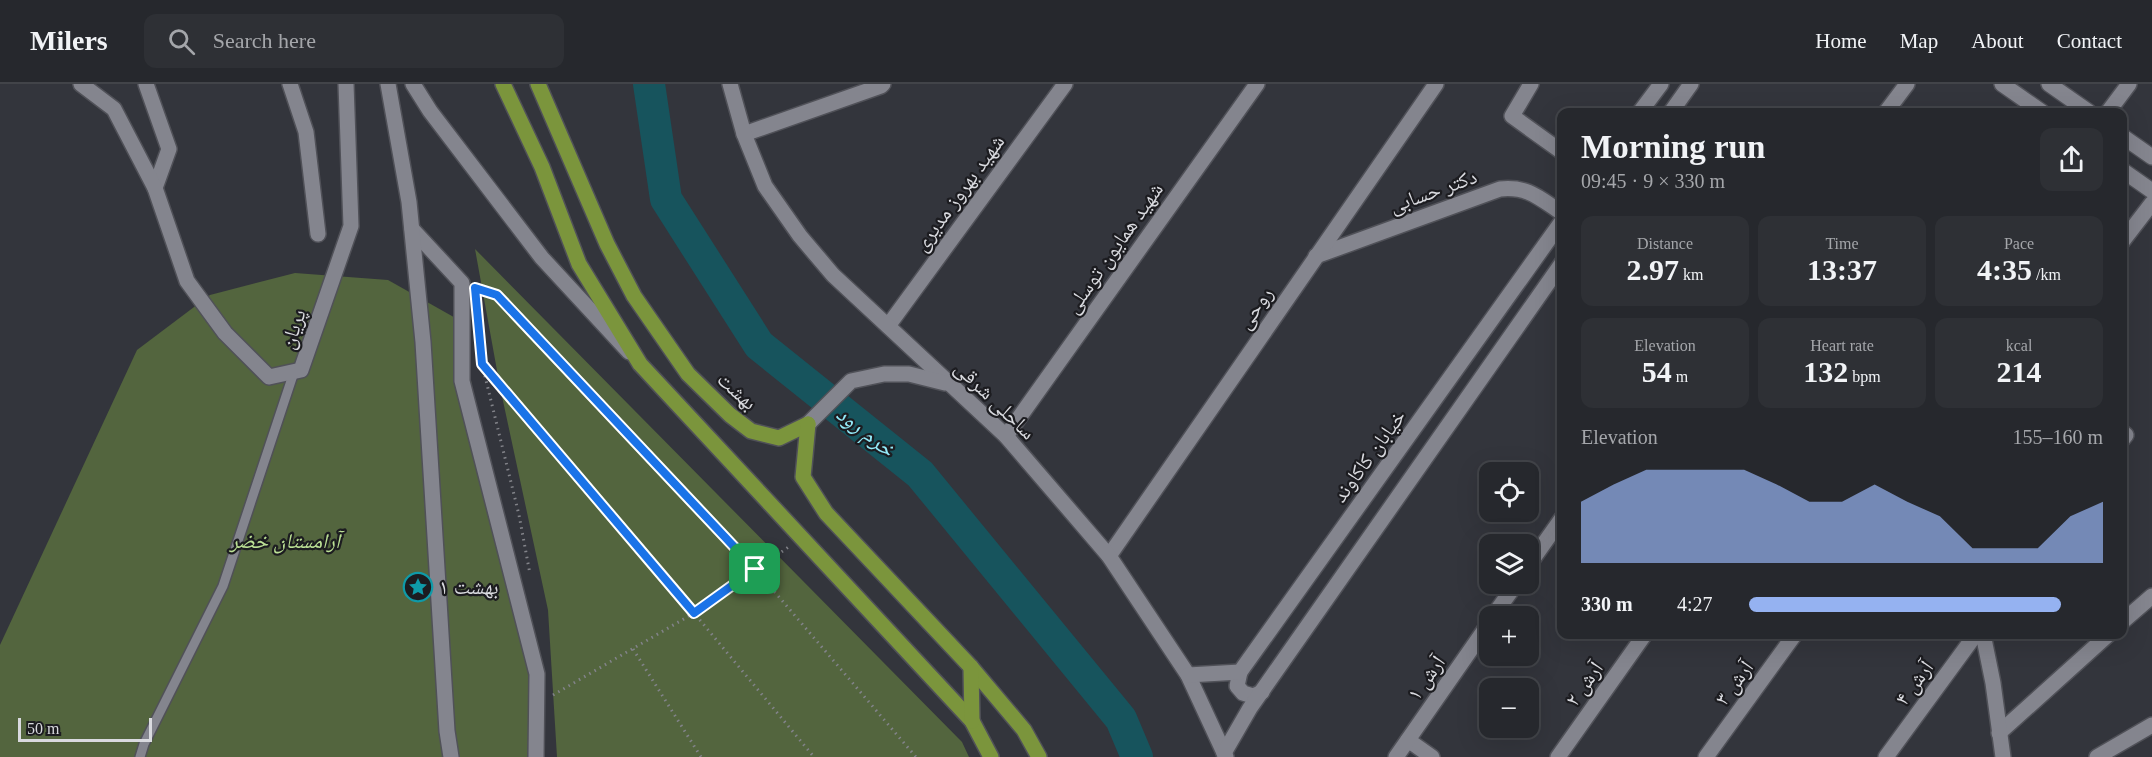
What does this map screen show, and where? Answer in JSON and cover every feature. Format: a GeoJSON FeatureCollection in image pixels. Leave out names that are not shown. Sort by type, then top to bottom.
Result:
{"type":"FeatureCollection","features":[{"type":"Feature","properties":{"kind":"main road"},"geometry":{"type":"LineString","coordinates":[[503,84],[542,167],[579,264],[640,364],[972,721],[991,757]]}},
{"type":"Feature","properties":{"kind":"main road","name":"بهشت"},"geometry":{"type":"LineString","coordinates":[[538,84],[608,244],[634,296],[688,374],[730,415],[751,431],[779,438],[808,424]]}},
{"type":"Feature","properties":{"kind":"main road"},"geometry":{"type":"LineString","coordinates":[[808,424],[803,477],[826,513],[972,667],[1024,730],[1039,757]]}},
{"type":"Feature","properties":{"kind":"main road"},"geometry":{"type":"LineString","coordinates":[[972,667],[972,721]]}},
{"type":"Feature","properties":{"kind":"street","name":"پریان"},"geometry":{"type":"LineString","coordinates":[[81,84],[114,109],[155,188],[187,281],[225,333],[269,377],[301,370],[351,226],[346,84]]}},
{"type":"Feature","properties":{"kind":"street"},"geometry":{"type":"LineString","coordinates":[[146,84],[168,149],[155,188]]}},
{"type":"Feature","properties":{"kind":"street"},"geometry":{"type":"LineString","coordinates":[[290,84],[306,132],[318,234]]}},
{"type":"Feature","properties":{"kind":"street"},"geometry":{"type":"LineString","coordinates":[[388,84],[409,202],[423,342],[446,720],[451,757]]}},
{"type":"Feature","properties":{"kind":"street"},"geometry":{"type":"LineString","coordinates":[[413,84],[430,111],[542,258],[640,364]]}},
{"type":"Feature","properties":{"kind":"street","name":"ساحلی شرقی"},"geometry":{"type":"LineString","coordinates":[[730,84],[744,134],[765,186],[800,236],[833,275],[1006,436],[1109,556],[1188,675],[1225,755]]}},
{"type":"Feature","properties":{"kind":"street"},"geometry":{"type":"LineString","coordinates":[[744,134],[883,84]]}},
{"type":"Feature","properties":{"kind":"street","name":"شهید بهروز مدیری"},"geometry":{"type":"LineString","coordinates":[[888,326],[1065,84]]}},
{"type":"Feature","properties":{"kind":"street","name":"شهید همایون توسلی"},"geometry":{"type":"LineString","coordinates":[[1006,436],[1257,84]]}},
{"type":"Feature","properties":{"kind":"street","name":"روحی"},"geometry":{"type":"LineString","coordinates":[[1109,556],[1436,84]]}},
{"type":"Feature","properties":{"kind":"street"},"geometry":{"type":"LineString","coordinates":[[1532,84],[1512,116],[1557,149]]}},
{"type":"Feature","properties":{"kind":"street"},"geometry":{"type":"LineString","coordinates":[[1643,108],[1661,84]]}},
{"type":"Feature","properties":{"kind":"street"},"geometry":{"type":"LineString","coordinates":[[1674,108],[1691,84]]}},
{"type":"Feature","properties":{"kind":"street"},"geometry":{"type":"LineString","coordinates":[[1889,108],[1907,84]]}},
{"type":"Feature","properties":{"kind":"street"},"geometry":{"type":"LineString","coordinates":[[2002,84],[2036,108]]}},
{"type":"Feature","properties":{"kind":"street"},"geometry":{"type":"LineString","coordinates":[[2049,84],[2083,108]]}},
{"type":"Feature","properties":{"kind":"street"},"geometry":{"type":"LineString","coordinates":[[2112,108],[2129,84]]}},
{"type":"Feature","properties":{"kind":"street"},"geometry":{"type":"LineString","coordinates":[[2127,140],[2152,157]]}},
{"type":"Feature","properties":{"kind":"street"},"geometry":{"type":"LineString","coordinates":[[2127,174],[2152,191]]}},
{"type":"Feature","properties":{"kind":"street","name":"دکتر حسابی"},"geometry":{"type":"LineString","coordinates":[[1316,256],[1500,189],[1515,188],[1528,191],[1557,210]]}},
{"type":"Feature","properties":{"kind":"street"},"geometry":{"type":"LineString","coordinates":[[2127,236],[2152,203]]}},
{"type":"Feature","properties":{"kind":"street","name":"خیابان کاکاوند"},"geometry":{"type":"LineString","coordinates":[[1240,672],[1557,228]]}},
{"type":"Feature","properties":{"kind":"street"},"geometry":{"type":"LineString","coordinates":[[412,229],[462,283],[462,381],[537,674],[536,757]]}},
{"type":"Feature","properties":{"kind":"street"},"geometry":{"type":"LineString","coordinates":[[1225,755],[1250,708],[1557,270]]}},
{"type":"Feature","properties":{"kind":"street"},"geometry":{"type":"LineString","coordinates":[[808,424],[851,381],[884,374],[909,374],[948,384]]}},
{"type":"Feature","properties":{"kind":"street"},"geometry":{"type":"LineString","coordinates":[[1539,550],[1557,525]]}},
{"type":"Feature","properties":{"kind":"street"},"geometry":{"type":"LineString","coordinates":[[2127,618],[2152,596]]}},
{"type":"Feature","properties":{"kind":"street","name":"آرش ۱"},"geometry":{"type":"LineString","coordinates":[[1396,757],[1479,638]]}},
{"type":"Feature","properties":{"kind":"street","name":"آرش ۲"},"geometry":{"type":"LineString","coordinates":[[1558,757],[1641,639]]}},
{"type":"Feature","properties":{"kind":"street","name":"آرش ۳"},"geometry":{"type":"LineString","coordinates":[[1706,757],[1791,639]]}},
{"type":"Feature","properties":{"kind":"street","name":"آرش ۴"},"geometry":{"type":"LineString","coordinates":[[1886,757],[1972,639]]}},
{"type":"Feature","properties":{"kind":"street"},"geometry":{"type":"LineString","coordinates":[[1984,639],[1993,683],[2003,757]]}},
{"type":"Feature","properties":{"kind":"street"},"geometry":{"type":"LineString","coordinates":[[1999,733],[2103,639]]}},
{"type":"Feature","properties":{"kind":"street"},"geometry":{"type":"LineString","coordinates":[[1188,675],[1240,672],[1237,686],[1243,693],[1253,696],[1262,692]]}},
{"type":"Feature","properties":{"kind":"street"},"geometry":{"type":"LineString","coordinates":[[2097,757],[2152,725]]}},
{"type":"Feature","properties":{"kind":"street"},"geometry":{"type":"LineString","coordinates":[[1408,740],[1432,757]]}},
{"type":"Feature","properties":{"kind":"lane"},"geometry":{"type":"LineString","coordinates":[[140,757],[144,744],[223,586],[294,372]]}},
{"type":"Feature","properties":{"kind":"path"},"geometry":{"type":"LineString","coordinates":[[476,299],[475,288],[497,295],[755,569],[916,757]]}},
{"type":"Feature","properties":{"kind":"path"},"geometry":{"type":"LineString","coordinates":[[479,331],[482,364],[519,515],[532,582]]}},
{"type":"Feature","properties":{"kind":"path"},"geometry":{"type":"LineString","coordinates":[[482,364],[814,757]]}},
{"type":"Feature","properties":{"kind":"path"},"geometry":{"type":"LineString","coordinates":[[551,684],[553,695],[694,613],[801,538]]}},
{"type":"Feature","properties":{"kind":"path"},"geometry":{"type":"LineString","coordinates":[[633,649],[701,757]]}},
{"type":"Feature","properties":{"kind":"green space"},"geometry":{"type":"Polygon","coordinates":[[[475,249],[962,742],[969,757],[557,757],[548,610],[500,387],[475,249]]]}},
{"type":"Feature","properties":{"kind":"green space","name":"آرامستان خضر"},"geometry":{"type":"Polygon","coordinates":[[[295,273],[388,280],[459,320],[534,702],[532,757],[0,757],[0,645],[137,350],[210,295],[295,273]]]}},
{"type":"Feature","properties":{"kind":"waterway","name":"خرم رود"},"geometry":{"type":"LineString","coordinates":[[649,84],[666,199],[759,345],[920,474],[1121,719],[1137,757]]}},
{"type":"Feature","properties":{"kind":"place","name":"بهشت ۱"},"geometry":{"type":"Point","coordinates":[418,587]}},
{"type":"Feature","properties":{"kind":"route"},"geometry":{"type":"LineString","coordinates":[[475,288],[497,295],[755,569],[694,613],[482,364],[475,288]]}}]}
